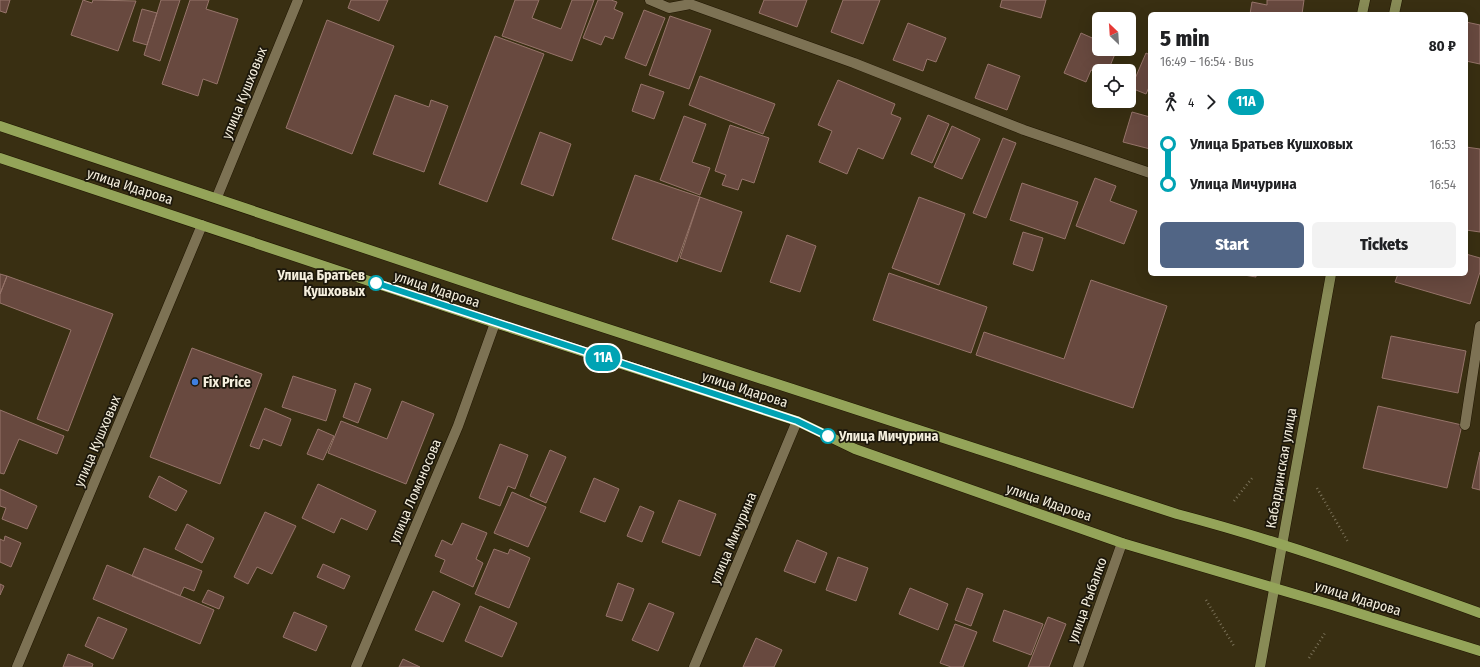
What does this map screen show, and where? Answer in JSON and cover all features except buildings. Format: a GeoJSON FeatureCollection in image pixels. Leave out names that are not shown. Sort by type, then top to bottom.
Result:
{"type":"FeatureCollection","features":[{"type":"Feature","properties":{"kind":"main road"},"geometry":{"type":"LineString","coordinates":[[1362,12],[1365,0]]}},
{"type":"Feature","properties":{"kind":"main road"},"geometry":{"type":"LineString","coordinates":[[1394,12],[1397,0]]}},
{"type":"Feature","properties":{"kind":"main road","name":"улица Идарова"},"geometry":{"type":"LineString","coordinates":[[0,126],[516,299],[1177,514],[1227,527],[1480,613]]}},
{"type":"Feature","properties":{"kind":"main road","name":"улица Идарова"},"geometry":{"type":"LineString","coordinates":[[0,158],[495,323],[797,421],[855,449],[1122,543],[1480,651]]}},
{"type":"Feature","properties":{"kind":"main road","name":"Кабардинская улица"},"geometry":{"type":"LineString","coordinates":[[1260,667],[1331,276]]}},
{"type":"Feature","properties":{"kind":"street","name":"улица Кушховых"},"geometry":{"type":"LineString","coordinates":[[217,198],[298,0]]}},
{"type":"Feature","properties":{"kind":"street"},"geometry":{"type":"LineString","coordinates":[[650,0],[670,8],[690,4],[854,63],[1024,130],[1148,172]]}},
{"type":"Feature","properties":{"kind":"street","name":"улица Кушховых"},"geometry":{"type":"LineString","coordinates":[[17,667],[202,225]]}},
{"type":"Feature","properties":{"kind":"street","name":"улица Ломоносова"},"geometry":{"type":"LineString","coordinates":[[356,667],[458,426],[495,323]]}},
{"type":"Feature","properties":{"kind":"street"},"geometry":{"type":"LineString","coordinates":[[1465,425],[1480,326]]}},
{"type":"Feature","properties":{"kind":"street","name":"улица Мичурина"},"geometry":{"type":"LineString","coordinates":[[694,667],[797,421]]}},
{"type":"Feature","properties":{"kind":"street","name":"улица Рыбалко"},"geometry":{"type":"LineString","coordinates":[[1078,667],[1122,543]]}},
{"type":"Feature","properties":{"kind":"path"},"geometry":{"type":"LineString","coordinates":[[1234,502],[1253,478]]}},
{"type":"Feature","properties":{"kind":"path"},"geometry":{"type":"LineString","coordinates":[[1317,488],[1348,542]]}},
{"type":"Feature","properties":{"kind":"path"},"geometry":{"type":"LineString","coordinates":[[1206,600],[1234,646]]}},
{"type":"Feature","properties":{"kind":"path"},"geometry":{"type":"LineString","coordinates":[[1309,658],[1325,633]]}},
{"type":"Feature","properties":{"kind":"bus line","name":"11А"},"geometry":{"type":"LineString","coordinates":[[376,283],[797,421],[828,436]]}},
{"type":"Feature","properties":{"kind":"place","name":"Улица Братьев Кушховых"},"geometry":{"type":"Point","coordinates":[376,283]}},
{"type":"Feature","properties":{"kind":"place","name":"Fix Price"},"geometry":{"type":"Point","coordinates":[195,382]}},
{"type":"Feature","properties":{"kind":"place","name":"Улица Мичурина"},"geometry":{"type":"Point","coordinates":[828,436]}}]}
